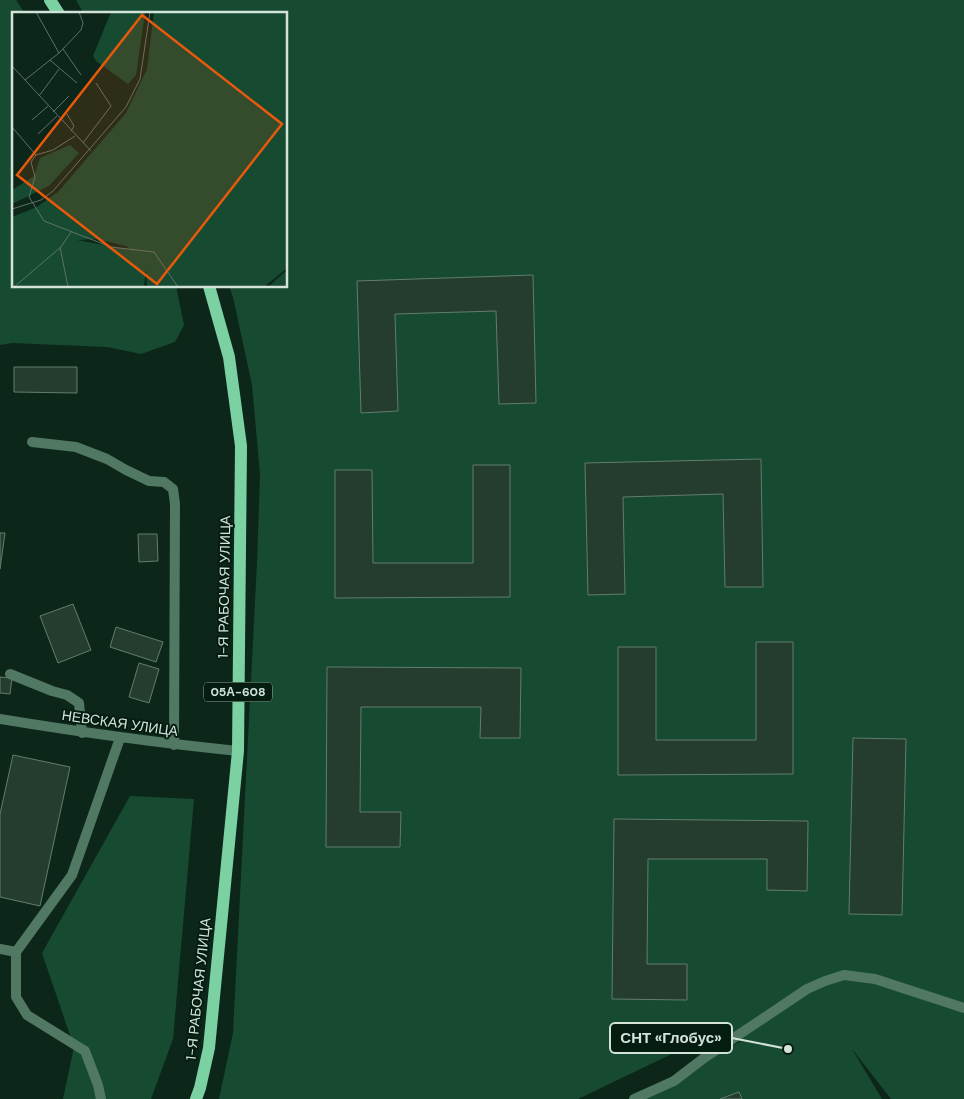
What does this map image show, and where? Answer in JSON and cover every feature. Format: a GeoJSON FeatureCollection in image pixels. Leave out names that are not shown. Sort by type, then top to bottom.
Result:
{"type":"FeatureCollection","features":[{"type":"Feature","properties":{"kind":"main road"},"geometry":{"type":"LineString","coordinates":[[50,0],[58,12]]}},
{"type":"Feature","properties":{"kind":"main road","name":"1-Я РАБОЧАЯ УЛИЦА"},"geometry":{"type":"LineString","coordinates":[[196,1099],[209,1048],[238,751],[241,446],[229,357],[210,288]]}},
{"type":"Feature","properties":{"kind":"lane"},"geometry":{"type":"LineString","coordinates":[[32,442],[76,447],[107,459],[149,481],[164,482],[172,489],[175,504],[174,745]]}},
{"type":"Feature","properties":{"kind":"lane"},"geometry":{"type":"LineString","coordinates":[[10,674],[67,695],[79,703],[82,733]]}},
{"type":"Feature","properties":{"kind":"lane","name":"НЕВСКАЯ УЛИЦА"},"geometry":{"type":"LineString","coordinates":[[0,720],[120,738],[238,751]]}},
{"type":"Feature","properties":{"kind":"lane"},"geometry":{"type":"LineString","coordinates":[[101,1099],[98,1085],[85,1051],[27,1015],[16,996],[16,952],[72,875],[120,738]]}},
{"type":"Feature","properties":{"kind":"lane"},"geometry":{"type":"LineString","coordinates":[[0,949],[16,952]]}},
{"type":"Feature","properties":{"kind":"lane"},"geometry":{"type":"LineString","coordinates":[[634,1099],[674,1081],[704,1058],[807,989],[825,980],[844,975],[875,979],[964,1008]]}},
{"type":"Feature","properties":{"kind":"green space"},"geometry":{"type":"Polygon","coordinates":[[[0,0],[16,0],[24,12],[12,12],[12,288],[176,288],[184,325],[175,342],[141,354],[107,347],[12,343],[0,345],[0,0]]]}},
{"type":"Feature","properties":{"kind":"green space"},"geometry":{"type":"Polygon","coordinates":[[[76,0],[964,0],[964,1099],[891,1099],[852,1049],[882,1099],[628,1099],[741,1041],[705,1038],[578,1099],[219,1099],[233,1033],[260,474],[252,385],[230,288],[288,288],[288,12],[83,12],[76,0]]]}},
{"type":"Feature","properties":{"kind":"green space"},"geometry":{"type":"Polygon","coordinates":[[[130,796],[194,799],[173,1039],[151,1099],[63,1099],[74,1047],[42,953],[130,796]]]}},
{"type":"Feature","properties":{"kind":"building"},"geometry":{"type":"Polygon","coordinates":[[[533,275],[536,403],[499,404],[496,311],[395,314],[398,411],[361,413],[357,281],[533,275]]]}},
{"type":"Feature","properties":{"kind":"building"},"geometry":{"type":"Polygon","coordinates":[[[14,367],[77,367],[77,393],[14,392],[14,367]]]}},
{"type":"Feature","properties":{"kind":"building"},"geometry":{"type":"Polygon","coordinates":[[[761,459],[763,587],[725,587],[723,494],[623,497],[625,594],[588,595],[585,463],[761,459]]]}},
{"type":"Feature","properties":{"kind":"building"},"geometry":{"type":"Polygon","coordinates":[[[473,465],[510,465],[510,597],[335,598],[335,470],[372,470],[373,563],[473,563],[473,465]]]}},
{"type":"Feature","properties":{"kind":"building"},"geometry":{"type":"Polygon","coordinates":[[[0,533],[5,533],[0,569],[0,533]]]}},
{"type":"Feature","properties":{"kind":"building"},"geometry":{"type":"Polygon","coordinates":[[[138,534],[157,534],[158,561],[139,562],[138,534]]]}},
{"type":"Feature","properties":{"kind":"building"},"geometry":{"type":"Polygon","coordinates":[[[73,604],[91,650],[58,663],[40,616],[73,604]]]}},
{"type":"Feature","properties":{"kind":"building"},"geometry":{"type":"Polygon","coordinates":[[[116,627],[163,642],[156,662],[110,647],[116,627]]]}},
{"type":"Feature","properties":{"kind":"building"},"geometry":{"type":"Polygon","coordinates":[[[756,642],[793,642],[793,774],[618,775],[618,647],[656,647],[656,740],[756,740],[756,642]]]}},
{"type":"Feature","properties":{"kind":"building"},"geometry":{"type":"Polygon","coordinates":[[[139,663],[159,669],[149,703],[129,697],[139,663]]]}},
{"type":"Feature","properties":{"kind":"building"},"geometry":{"type":"Polygon","coordinates":[[[327,667],[521,668],[520,738],[480,738],[481,707],[361,707],[360,812],[401,812],[400,847],[326,847],[327,667]]]}},
{"type":"Feature","properties":{"kind":"building"},"geometry":{"type":"Polygon","coordinates":[[[0,677],[12,678],[10,694],[0,693],[0,677]]]}},
{"type":"Feature","properties":{"kind":"building"},"geometry":{"type":"Polygon","coordinates":[[[853,738],[906,739],[902,915],[849,914],[853,738]]]}},
{"type":"Feature","properties":{"kind":"building"},"geometry":{"type":"Polygon","coordinates":[[[13,755],[70,767],[40,906],[0,897],[0,814],[13,755]]]}},
{"type":"Feature","properties":{"kind":"building"},"geometry":{"type":"Polygon","coordinates":[[[614,819],[808,821],[807,891],[767,890],[767,859],[648,859],[647,964],[687,964],[687,1000],[612,999],[614,819]]]}},
{"type":"Feature","properties":{"kind":"building"},"geometry":{"type":"Polygon","coordinates":[[[739,1092],[742,1099],[720,1099],[739,1092]]]}},
{"type":"Feature","properties":{"kind":"place","name":"СНТ «Глобус»"},"geometry":{"type":"Point","coordinates":[788,1049]}}]}
